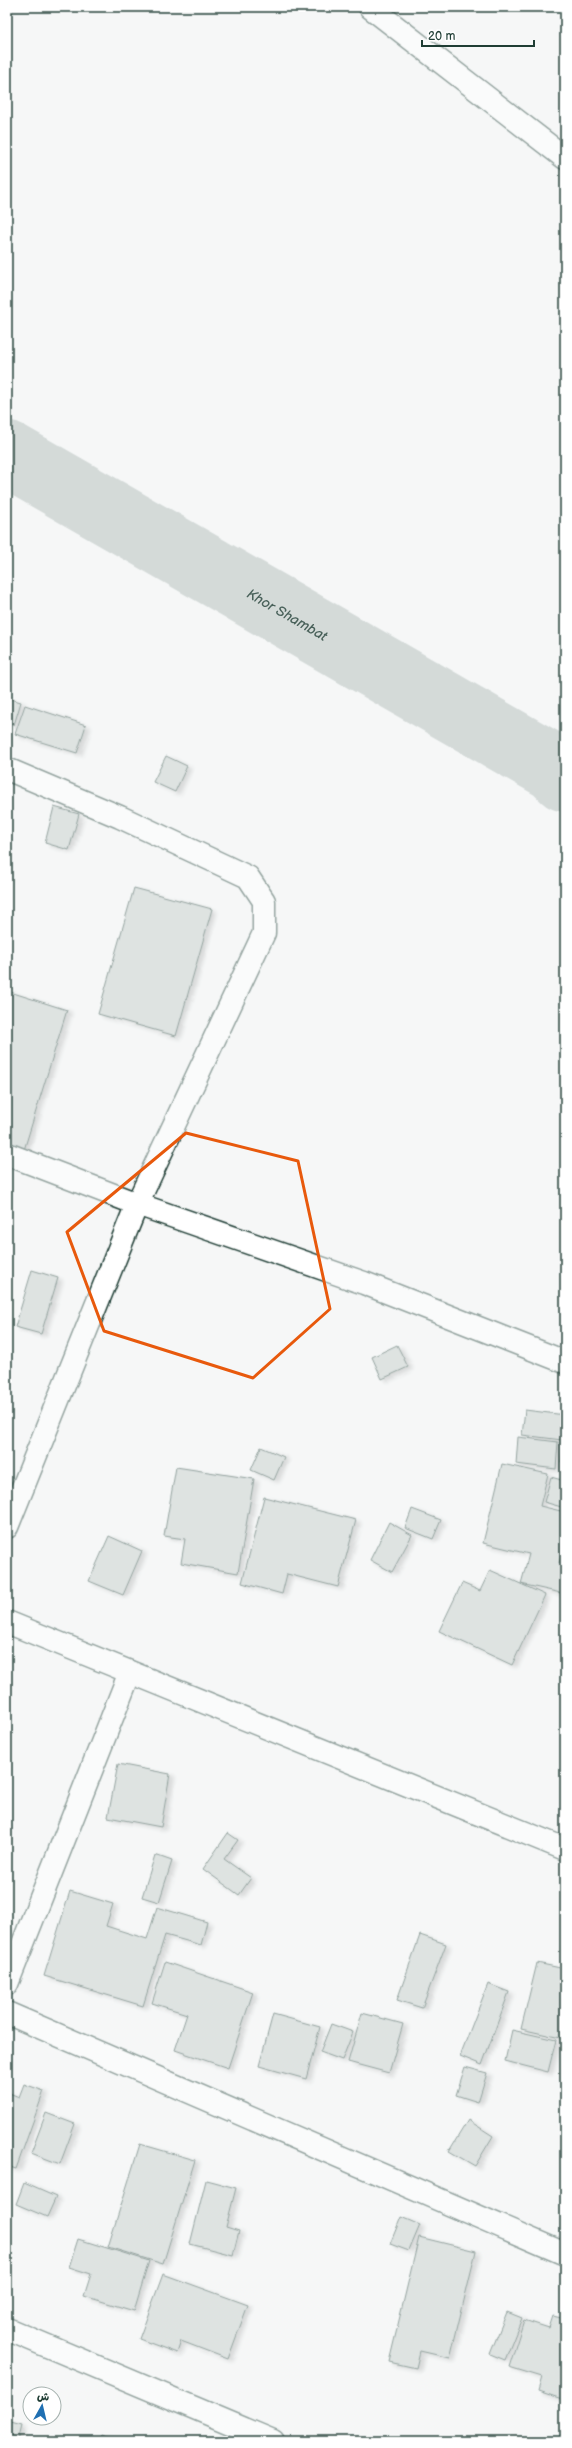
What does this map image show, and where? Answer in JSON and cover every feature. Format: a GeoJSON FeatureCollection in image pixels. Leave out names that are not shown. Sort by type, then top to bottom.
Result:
{"type":"FeatureCollection","features":[{"type":"Feature","properties":{"kind":"street"},"geometry":{"type":"LineString","coordinates":[[370,7],[565,158]]}},
{"type":"Feature","properties":{"kind":"street"},"geometry":{"type":"LineString","coordinates":[[7,769],[120,817],[248,877],[264,902],[264,933],[138,1204],[7,1527]]}},
{"type":"Feature","properties":{"kind":"street"},"geometry":{"type":"LineString","coordinates":[[7,1154],[138,1204],[364,1283],[565,1362]]}},
{"type":"Feature","properties":{"kind":"street"},"geometry":{"type":"LineString","coordinates":[[7,1622],[565,1849]]}},
{"type":"Feature","properties":{"kind":"street"},"geometry":{"type":"LineString","coordinates":[[7,1984],[130,1672]]}},
{"type":"Feature","properties":{"kind":"street"},"geometry":{"type":"LineString","coordinates":[[7,2013],[565,2254]]}},
{"type":"Feature","properties":{"kind":"street"},"geometry":{"type":"LineString","coordinates":[[7,2329],[273,2441]]}},
{"type":"Feature","properties":{"kind":"highlighted area"},"geometry":{"type":"Polygon","coordinates":[[[186,1133],[298,1161],[330,1309],[253,1378],[104,1331],[67,1232],[186,1133]]]}},
{"type":"Feature","properties":{"kind":"building"},"geometry":{"type":"Polygon","coordinates":[[[7,698],[21,702],[14,725],[7,723],[7,698]]]}},
{"type":"Feature","properties":{"kind":"building"},"geometry":{"type":"Polygon","coordinates":[[[25,705],[86,725],[77,753],[15,734],[25,705]]]}},
{"type":"Feature","properties":{"kind":"building"},"geometry":{"type":"Polygon","coordinates":[[[166,756],[187,766],[175,792],[153,782],[166,756]]]}},
{"type":"Feature","properties":{"kind":"building"},"geometry":{"type":"Polygon","coordinates":[[[54,807],[79,814],[69,850],[45,843],[54,807]]]}},
{"type":"Feature","properties":{"kind":"building"},"geometry":{"type":"Polygon","coordinates":[[[134,888],[212,909],[176,1036],[98,1014],[134,888]]]}},
{"type":"Feature","properties":{"kind":"building"},"geometry":{"type":"Polygon","coordinates":[[[7,991],[67,1010],[24,1150],[7,1144],[7,991]]]}},
{"type":"Feature","properties":{"kind":"building"},"geometry":{"type":"Polygon","coordinates":[[[32,1270],[58,1278],[41,1334],[15,1327],[32,1270]]]}},
{"type":"Feature","properties":{"kind":"building"},"geometry":{"type":"Polygon","coordinates":[[[397,1345],[408,1367],[382,1379],[372,1357],[397,1345]]]}},
{"type":"Feature","properties":{"kind":"building"},"geometry":{"type":"Polygon","coordinates":[[[525,1410],[565,1415],[562,1440],[522,1435],[525,1410]]]}},
{"type":"Feature","properties":{"kind":"building"},"geometry":{"type":"Polygon","coordinates":[[[518,1437],[558,1442],[556,1469],[516,1464],[518,1437]]]}},
{"type":"Feature","properties":{"kind":"building"},"geometry":{"type":"Polygon","coordinates":[[[565,1437],[565,1463],[561,1462],[565,1437]]]}},
{"type":"Feature","properties":{"kind":"building"},"geometry":{"type":"Polygon","coordinates":[[[261,1447],[284,1457],[274,1480],[251,1470],[261,1447]]]}},
{"type":"Feature","properties":{"kind":"building"},"geometry":{"type":"Polygon","coordinates":[[[502,1464],[548,1474],[540,1506],[565,1512],[565,1540],[559,1563],[565,1564],[565,1574],[561,1593],[521,1584],[529,1554],[483,1543],[502,1464]]]}},
{"type":"Feature","properties":{"kind":"building"},"geometry":{"type":"Polygon","coordinates":[[[176,1467],[254,1479],[238,1573],[181,1563],[185,1539],[164,1536],[176,1467]]]}},
{"type":"Feature","properties":{"kind":"building"},"geometry":{"type":"Polygon","coordinates":[[[551,1477],[565,1481],[565,1508],[544,1502],[551,1477]]]}},
{"type":"Feature","properties":{"kind":"building"},"geometry":{"type":"Polygon","coordinates":[[[264,1497],[356,1520],[338,1587],[287,1574],[282,1594],[242,1583],[264,1497]]]}},
{"type":"Feature","properties":{"kind":"building"},"geometry":{"type":"Polygon","coordinates":[[[412,1509],[441,1520],[433,1539],[405,1528],[412,1509]]]}},
{"type":"Feature","properties":{"kind":"building"},"geometry":{"type":"Polygon","coordinates":[[[389,1522],[412,1535],[392,1572],[370,1560],[389,1522]]]}},
{"type":"Feature","properties":{"kind":"building"},"geometry":{"type":"Polygon","coordinates":[[[109,1536],[142,1551],[123,1595],[89,1581],[109,1536]]]}},
{"type":"Feature","properties":{"kind":"building"},"geometry":{"type":"Polygon","coordinates":[[[490,1570],[545,1595],[512,1665],[439,1631],[462,1583],[480,1591],[490,1570]]]}},
{"type":"Feature","properties":{"kind":"building"},"geometry":{"type":"Polygon","coordinates":[[[118,1764],[170,1774],[161,1827],[108,1817],[118,1764]]]}},
{"type":"Feature","properties":{"kind":"building"},"geometry":{"type":"Polygon","coordinates":[[[228,1833],[238,1840],[224,1859],[251,1878],[239,1895],[203,1869],[228,1833]]]}},
{"type":"Feature","properties":{"kind":"building"},"geometry":{"type":"Polygon","coordinates":[[[155,1855],[172,1861],[159,1902],[142,1897],[155,1855]]]}},
{"type":"Feature","properties":{"kind":"building"},"geometry":{"type":"Polygon","coordinates":[[[70,1891],[113,1904],[106,1926],[147,1939],[157,1907],[207,1922],[201,1945],[165,1935],[143,2006],[44,1976],[70,1891]]]}},
{"type":"Feature","properties":{"kind":"building"},"geometry":{"type":"Polygon","coordinates":[[[420,1935],[446,1944],[422,2008],[397,2000],[420,1935]]]}},
{"type":"Feature","properties":{"kind":"building"},"geometry":{"type":"Polygon","coordinates":[[[165,1962],[253,1992],[228,2068],[175,2050],[187,2014],[152,2003],[165,1962]]]}},
{"type":"Feature","properties":{"kind":"building"},"geometry":{"type":"Polygon","coordinates":[[[537,1963],[565,1969],[565,2039],[521,2029],[537,1963]]]}},
{"type":"Feature","properties":{"kind":"building"},"geometry":{"type":"Polygon","coordinates":[[[488,1984],[509,1992],[482,2065],[460,2056],[488,1984]]]}},
{"type":"Feature","properties":{"kind":"building"},"geometry":{"type":"Polygon","coordinates":[[[362,2013],[403,2024],[389,2073],[348,2062],[362,2013]]]}},
{"type":"Feature","properties":{"kind":"building"},"geometry":{"type":"Polygon","coordinates":[[[273,2014],[320,2027],[306,2079],[259,2066],[273,2014]]]}},
{"type":"Feature","properties":{"kind":"building"},"geometry":{"type":"Polygon","coordinates":[[[331,2024],[353,2032],[342,2060],[320,2052],[331,2024]]]}},
{"type":"Feature","properties":{"kind":"building"},"geometry":{"type":"Polygon","coordinates":[[[512,2030],[556,2040],[548,2072],[505,2061],[512,2030]]]}},
{"type":"Feature","properties":{"kind":"building"},"geometry":{"type":"Polygon","coordinates":[[[465,2067],[487,2073],[478,2102],[456,2095],[465,2067]]]}},
{"type":"Feature","properties":{"kind":"building"},"geometry":{"type":"Polygon","coordinates":[[[24,2084],[44,2091],[16,2169],[7,2166],[7,2092],[19,2097],[24,2084]]]}},
{"type":"Feature","properties":{"kind":"building"},"geometry":{"type":"Polygon","coordinates":[[[46,2113],[75,2124],[60,2164],[31,2153],[46,2113]]]}},
{"type":"Feature","properties":{"kind":"building"},"geometry":{"type":"Polygon","coordinates":[[[468,2120],[493,2136],[475,2166],[449,2151],[468,2120]]]}},
{"type":"Feature","properties":{"kind":"building"},"geometry":{"type":"Polygon","coordinates":[[[140,2144],[195,2160],[163,2264],[108,2247],[140,2144]]]}},
{"type":"Feature","properties":{"kind":"building"},"geometry":{"type":"Polygon","coordinates":[[[206,2180],[236,2188],[226,2227],[239,2231],[233,2255],[190,2244],[206,2180]]]}},
{"type":"Feature","properties":{"kind":"building"},"geometry":{"type":"Polygon","coordinates":[[[24,2183],[56,2197],[47,2217],[16,2204],[24,2183]]]}},
{"type":"Feature","properties":{"kind":"building"},"geometry":{"type":"Polygon","coordinates":[[[401,2217],[420,2225],[409,2251],[390,2244],[401,2217]]]}},
{"type":"Feature","properties":{"kind":"building"},"geometry":{"type":"Polygon","coordinates":[[[419,2237],[476,2251],[450,2358],[420,2351],[416,2368],[389,2362],[419,2237]]]}},
{"type":"Feature","properties":{"kind":"building"},"geometry":{"type":"Polygon","coordinates":[[[78,2239],[149,2261],[134,2311],[84,2296],[91,2274],[69,2267],[78,2239]]]}},
{"type":"Feature","properties":{"kind":"building"},"geometry":{"type":"Polygon","coordinates":[[[163,2274],[248,2305],[228,2359],[181,2341],[177,2353],[139,2339],[163,2274]]]}},
{"type":"Feature","properties":{"kind":"building"},"geometry":{"type":"Polygon","coordinates":[[[507,2312],[522,2318],[505,2360],[490,2354],[507,2312]]]}},
{"type":"Feature","properties":{"kind":"building"},"geometry":{"type":"Polygon","coordinates":[[[553,2316],[565,2319],[565,2400],[538,2391],[542,2377],[509,2367],[524,2320],[549,2328],[553,2316]]]}},
{"type":"Feature","properties":{"kind":"building"},"geometry":{"type":"Polygon","coordinates":[[[7,2421],[22,2425],[18,2441],[7,2441],[7,2421]]]}},
{"type":"Feature","properties":{"kind":"building"},"geometry":{"type":"Polygon","coordinates":[[[101,2435],[115,2441],[98,2441],[101,2435]]]}},
{"type":"Feature","properties":{"kind":"waterway","name":"Khor Shambat"},"geometry":{"type":"LineString","coordinates":[[7,454],[555,768],[565,778]]}}]}
